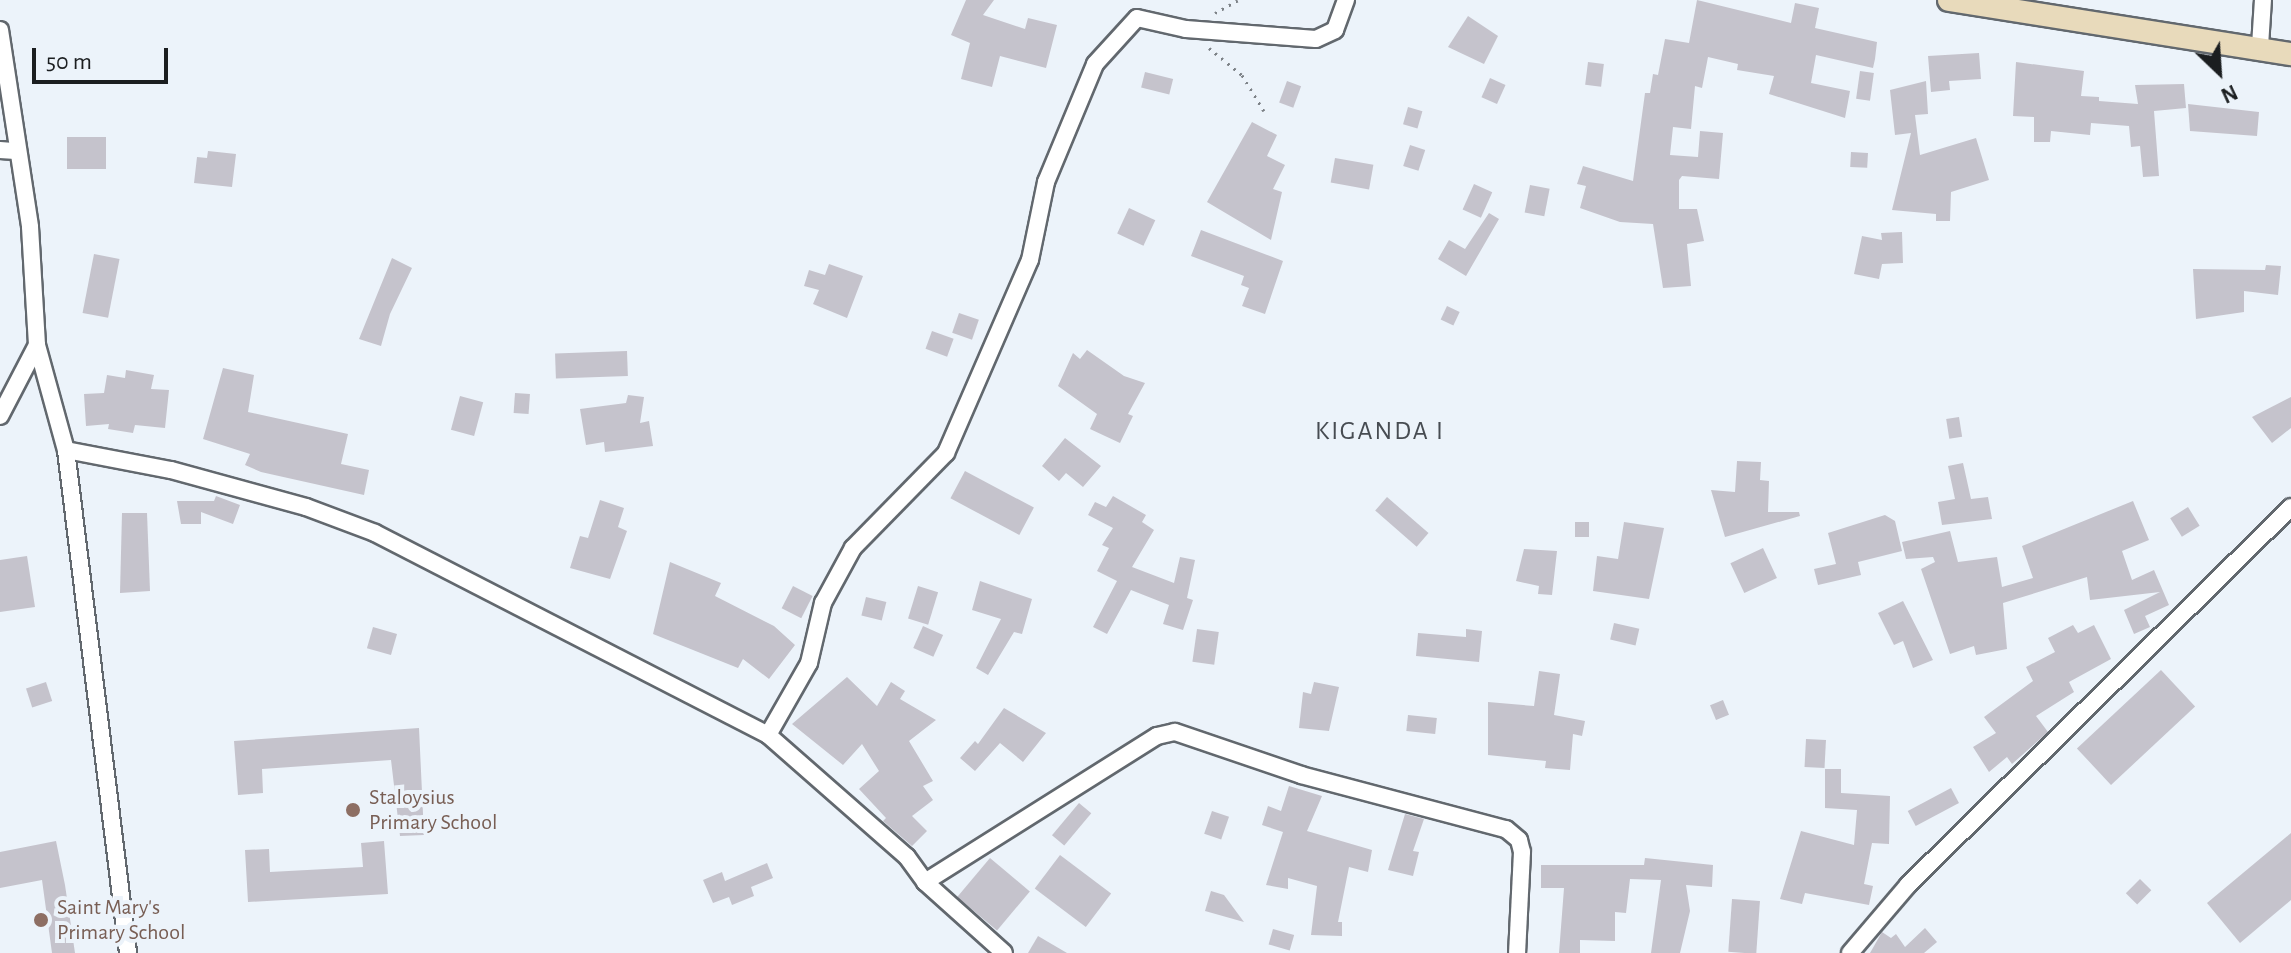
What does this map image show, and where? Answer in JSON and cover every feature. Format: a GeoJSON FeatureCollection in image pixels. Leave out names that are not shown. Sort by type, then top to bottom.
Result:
{"type":"FeatureCollection","features":[{"type":"Feature","properties":{"kind":"main road"},"geometry":{"type":"LineString","coordinates":[[1949,0],[2260,46],[2291,54]]}},
{"type":"Feature","properties":{"kind":"street"},"geometry":{"type":"LineString","coordinates":[[768,735],[809,663],[823,603],[853,548],[946,453],[1030,260],[1046,182],[1095,64],[1137,18],[1186,29],[1316,39],[1335,30],[1346,0]]}},
{"type":"Feature","properties":{"kind":"street"},"geometry":{"type":"LineString","coordinates":[[2260,46],[2263,0]]}},
{"type":"Feature","properties":{"kind":"street"},"geometry":{"type":"LineString","coordinates":[[0,30],[8,151],[30,227],[37,345],[66,450],[128,953]]}},
{"type":"Feature","properties":{"kind":"street"},"geometry":{"type":"LineString","coordinates":[[0,416],[37,345]]}},
{"type":"Feature","properties":{"kind":"street"},"geometry":{"type":"LineString","coordinates":[[66,450],[201,478],[306,507],[375,533],[768,735],[907,857],[925,882],[1004,953]]}},
{"type":"Feature","properties":{"kind":"street"},"geometry":{"type":"LineString","coordinates":[[1850,953],[1908,885],[2291,507]]}},
{"type":"Feature","properties":{"kind":"street"},"geometry":{"type":"LineString","coordinates":[[925,882],[1157,736],[1175,732],[1301,775],[1506,829],[1519,840],[1522,852],[1517,953]]}},
{"type":"Feature","properties":{"kind":"building"},"geometry":{"type":"Polygon","coordinates":[[[966,0],[994,0],[983,15],[1025,29],[1028,18],[1057,25],[1046,68],[1000,56],[992,87],[961,79],[970,43],[951,35],[966,0]]]}},
{"type":"Feature","properties":{"kind":"building"},"geometry":{"type":"Polygon","coordinates":[[[1697,0],[1791,23],[1795,3],[1819,8],[1815,28],[1877,42],[1875,59],[1873,68],[1816,55],[1811,83],[1850,91],[1845,118],[1769,94],[1774,76],[1737,70],[1738,64],[1708,57],[1702,88],[1695,86],[1691,129],[1673,127],[1670,155],[1698,157],[1700,131],[1723,133],[1719,179],[1682,176],[1679,180],[1679,209],[1697,209],[1704,241],[1687,244],[1691,286],[1663,288],[1653,224],[1620,222],[1580,208],[1586,186],[1577,184],[1583,166],[1633,181],[1645,93],[1650,93],[1653,74],[1658,75],[1665,39],[1689,43],[1697,0]]]}},
{"type":"Feature","properties":{"kind":"building"},"geometry":{"type":"Polygon","coordinates":[[[1468,16],[1498,36],[1484,64],[1448,47],[1468,16]]]}},
{"type":"Feature","properties":{"kind":"building"},"geometry":{"type":"Polygon","coordinates":[[[1979,53],[1981,79],[1949,81],[1950,90],[1931,92],[1928,56],[1979,53]]]}},
{"type":"Feature","properties":{"kind":"building"},"geometry":{"type":"Polygon","coordinates":[[[1588,62],[1604,64],[1601,87],[1585,85],[1588,62]]]}},
{"type":"Feature","properties":{"kind":"building"},"geometry":{"type":"Polygon","coordinates":[[[2016,62],[2084,71],[2081,96],[2099,97],[2099,101],[2138,104],[2135,85],[2184,84],[2186,108],[2154,111],[2159,176],[2143,177],[2140,146],[2131,147],[2129,126],[2091,123],[2090,135],[2051,131],[2050,142],[2034,142],[2034,117],[2013,116],[2016,62]]]}},
{"type":"Feature","properties":{"kind":"building"},"geometry":{"type":"Polygon","coordinates":[[[1860,71],[1874,73],[1870,101],[1856,99],[1860,71]]]}},
{"type":"Feature","properties":{"kind":"building"},"geometry":{"type":"Polygon","coordinates":[[[1145,72],[1173,79],[1169,95],[1141,88],[1145,72]]]}},
{"type":"Feature","properties":{"kind":"building"},"geometry":{"type":"Polygon","coordinates":[[[1490,78],[1506,85],[1497,104],[1481,97],[1490,78]]]}},
{"type":"Feature","properties":{"kind":"building"},"geometry":{"type":"Polygon","coordinates":[[[1287,81],[1301,86],[1293,108],[1279,103],[1287,81]]]}},
{"type":"Feature","properties":{"kind":"building"},"geometry":{"type":"Polygon","coordinates":[[[1926,81],[1928,114],[1915,115],[1920,155],[1976,138],[1989,180],[1951,192],[1950,221],[1936,221],[1936,214],[1892,210],[1911,133],[1895,135],[1890,90],[1926,81]]]}},
{"type":"Feature","properties":{"kind":"building"},"geometry":{"type":"Polygon","coordinates":[[[2188,104],[2259,112],[2257,136],[2190,131],[2188,104]]]}},
{"type":"Feature","properties":{"kind":"building"},"geometry":{"type":"Polygon","coordinates":[[[1408,107],[1422,111],[1417,128],[1403,124],[1408,107]]]}},
{"type":"Feature","properties":{"kind":"building"},"geometry":{"type":"Polygon","coordinates":[[[1252,122],[1277,135],[1267,156],[1285,165],[1273,189],[1282,192],[1271,240],[1207,202],[1252,122]]]}},
{"type":"Feature","properties":{"kind":"building"},"geometry":{"type":"Polygon","coordinates":[[[67,137],[106,137],[106,169],[67,169],[67,137]]]}},
{"type":"Feature","properties":{"kind":"building"},"geometry":{"type":"Polygon","coordinates":[[[1410,145],[1425,150],[1418,171],[1403,166],[1410,145]]]}},
{"type":"Feature","properties":{"kind":"building"},"geometry":{"type":"Polygon","coordinates":[[[208,151],[236,154],[232,187],[194,183],[197,157],[207,158],[208,151]]]}},
{"type":"Feature","properties":{"kind":"building"},"geometry":{"type":"Polygon","coordinates":[[[1851,152],[1868,153],[1867,168],[1850,167],[1851,152]]]}},
{"type":"Feature","properties":{"kind":"building"},"geometry":{"type":"Polygon","coordinates":[[[1335,158],[1373,165],[1369,189],[1331,183],[1335,158]]]}},
{"type":"Feature","properties":{"kind":"building"},"geometry":{"type":"Polygon","coordinates":[[[1474,184],[1492,192],[1481,218],[1463,210],[1474,184]]]}},
{"type":"Feature","properties":{"kind":"building"},"geometry":{"type":"Polygon","coordinates":[[[1530,185],[1550,189],[1544,216],[1525,212],[1530,185]]]}},
{"type":"Feature","properties":{"kind":"building"},"geometry":{"type":"Polygon","coordinates":[[[1129,208],[1155,220],[1143,246],[1117,233],[1129,208]]]}},
{"type":"Feature","properties":{"kind":"building"},"geometry":{"type":"Polygon","coordinates":[[[1489,213],[1499,219],[1466,276],[1438,259],[1449,240],[1465,249],[1489,213]]]}},
{"type":"Feature","properties":{"kind":"building"},"geometry":{"type":"Polygon","coordinates":[[[1201,230],[1283,261],[1265,314],[1242,306],[1249,288],[1241,285],[1244,276],[1191,256],[1201,230]]]}},
{"type":"Feature","properties":{"kind":"building"},"geometry":{"type":"Polygon","coordinates":[[[1902,232],[1903,263],[1882,264],[1879,279],[1854,274],[1862,236],[1882,240],[1881,233],[1902,232]]]}},
{"type":"Feature","properties":{"kind":"building"},"geometry":{"type":"Polygon","coordinates":[[[94,254],[120,259],[108,318],[83,313],[94,254]]]}},
{"type":"Feature","properties":{"kind":"building"},"geometry":{"type":"Polygon","coordinates":[[[392,258],[412,268],[390,314],[381,346],[359,339],[392,258]]]}},
{"type":"Feature","properties":{"kind":"building"},"geometry":{"type":"Polygon","coordinates":[[[829,264],[863,276],[847,318],[813,304],[819,290],[804,286],[809,270],[825,275],[829,264]]]}},
{"type":"Feature","properties":{"kind":"building"},"geometry":{"type":"Polygon","coordinates":[[[2266,265],[2281,266],[2278,295],[2244,291],[2244,312],[2196,319],[2193,269],[2265,270],[2266,265]]]}},
{"type":"Feature","properties":{"kind":"building"},"geometry":{"type":"Polygon","coordinates":[[[1447,306],[1460,312],[1453,326],[1441,320],[1447,306]]]}},
{"type":"Feature","properties":{"kind":"building"},"geometry":{"type":"Polygon","coordinates":[[[959,313],[979,320],[972,340],[952,333],[959,313]]]}},
{"type":"Feature","properties":{"kind":"building"},"geometry":{"type":"Polygon","coordinates":[[[932,331],[954,339],[947,357],[926,349],[932,331]]]}},
{"type":"Feature","properties":{"kind":"building"},"geometry":{"type":"Polygon","coordinates":[[[1087,350],[1124,376],[1145,383],[1128,414],[1133,416],[1120,443],[1090,429],[1097,414],[1058,386],[1073,353],[1080,359],[1087,350]]]}},
{"type":"Feature","properties":{"kind":"building"},"geometry":{"type":"Polygon","coordinates":[[[627,351],[628,376],[556,378],[555,354],[627,351]]]}},
{"type":"Feature","properties":{"kind":"building"},"geometry":{"type":"Polygon","coordinates":[[[223,368],[254,375],[248,412],[348,434],[341,464],[369,470],[364,495],[261,472],[245,465],[250,454],[203,439],[223,368]]]}},
{"type":"Feature","properties":{"kind":"building"},"geometry":{"type":"Polygon","coordinates":[[[126,370],[154,375],[151,389],[169,390],[165,428],[135,425],[133,433],[108,429],[109,424],[86,426],[84,394],[104,393],[107,375],[125,378],[126,370]]]}},
{"type":"Feature","properties":{"kind":"building"},"geometry":{"type":"Polygon","coordinates":[[[515,393],[530,394],[529,414],[514,413],[515,393]]]}},
{"type":"Feature","properties":{"kind":"building"},"geometry":{"type":"Polygon","coordinates":[[[628,395],[644,397],[640,423],[649,421],[653,446],[605,452],[604,442],[586,445],[580,409],[626,403],[628,395]]]}},
{"type":"Feature","properties":{"kind":"building"},"geometry":{"type":"Polygon","coordinates":[[[460,396],[483,402],[474,436],[451,430],[460,396]]]}},
{"type":"Feature","properties":{"kind":"building"},"geometry":{"type":"Polygon","coordinates":[[[2291,397],[2291,428],[2272,443],[2252,417],[2291,397]]]}},
{"type":"Feature","properties":{"kind":"building"},"geometry":{"type":"Polygon","coordinates":[[[1959,417],[1962,437],[1949,439],[1946,419],[1959,417]]]}},
{"type":"Feature","properties":{"kind":"building"},"geometry":{"type":"Polygon","coordinates":[[[1065,438],[1101,466],[1083,487],[1066,473],[1059,481],[1042,466],[1065,438]]]}},
{"type":"Feature","properties":{"kind":"building"},"geometry":{"type":"Polygon","coordinates":[[[1737,461],[1761,462],[1760,480],[1769,481],[1768,512],[1799,512],[1800,516],[1725,537],[1711,490],[1735,492],[1737,461]]]}},
{"type":"Feature","properties":{"kind":"building"},"geometry":{"type":"Polygon","coordinates":[[[1963,463],[1971,499],[1988,497],[1992,519],[1942,525],[1938,502],[1955,499],[1948,466],[1963,463]]]}},
{"type":"Feature","properties":{"kind":"building"},"geometry":{"type":"Polygon","coordinates":[[[965,471],[1034,508],[1019,535],[950,498],[965,471]]]}},
{"type":"Feature","properties":{"kind":"building"},"geometry":{"type":"Polygon","coordinates":[[[216,496],[240,505],[233,524],[201,512],[201,524],[181,524],[177,501],[214,501],[216,496]]]}},
{"type":"Feature","properties":{"kind":"building"},"geometry":{"type":"Polygon","coordinates":[[[1113,496],[1146,515],[1142,522],[1154,530],[1132,567],[1174,583],[1180,557],[1195,560],[1187,598],[1193,600],[1183,630],[1163,624],[1169,605],[1131,590],[1107,634],[1093,627],[1117,581],[1097,571],[1109,548],[1102,545],[1113,528],[1088,515],[1095,502],[1106,507],[1113,496]]]}},
{"type":"Feature","properties":{"kind":"building"},"geometry":{"type":"Polygon","coordinates":[[[1387,497],[1429,533],[1417,547],[1375,511],[1387,497]]]}},
{"type":"Feature","properties":{"kind":"building"},"geometry":{"type":"Polygon","coordinates":[[[600,500],[624,508],[618,527],[627,531],[610,579],[570,568],[580,536],[588,538],[600,500]]]}},
{"type":"Feature","properties":{"kind":"building"},"geometry":{"type":"Polygon","coordinates":[[[2133,501],[2149,540],[2122,551],[2132,580],[2154,570],[2169,605],[2145,616],[2150,627],[2134,634],[2124,610],[2160,592],[2090,600],[2087,577],[2003,603],[2007,649],[1976,655],[1974,646],[1950,654],[1921,569],[1935,562],[1933,557],[1906,559],[1902,542],[1950,531],[1958,562],[1997,557],[2002,587],[2033,578],[2022,546],[2133,501]]]}},
{"type":"Feature","properties":{"kind":"building"},"geometry":{"type":"Polygon","coordinates":[[[2188,507],[2200,526],[2182,537],[2170,518],[2188,507]]]}},
{"type":"Feature","properties":{"kind":"building"},"geometry":{"type":"Polygon","coordinates":[[[122,513],[147,513],[150,591],[120,593],[122,513]]]}},
{"type":"Feature","properties":{"kind":"building"},"geometry":{"type":"Polygon","coordinates":[[[1885,515],[1895,521],[1902,551],[1858,562],[1861,575],[1818,585],[1814,569],[1836,564],[1828,533],[1885,515]]]}},
{"type":"Feature","properties":{"kind":"building"},"geometry":{"type":"Polygon","coordinates":[[[1575,522],[1589,522],[1589,537],[1575,537],[1575,522]]]}},
{"type":"Feature","properties":{"kind":"building"},"geometry":{"type":"Polygon","coordinates":[[[1624,522],[1664,528],[1649,599],[1593,591],[1597,556],[1618,559],[1624,522]]]}},
{"type":"Feature","properties":{"kind":"building"},"geometry":{"type":"Polygon","coordinates":[[[1763,548],[1777,578],[1744,593],[1730,563],[1763,548]]]}},
{"type":"Feature","properties":{"kind":"building"},"geometry":{"type":"Polygon","coordinates":[[[1524,549],[1557,551],[1552,595],[1538,594],[1539,586],[1516,581],[1524,549]]]}},
{"type":"Feature","properties":{"kind":"building"},"geometry":{"type":"Polygon","coordinates":[[[27,556],[35,607],[0,612],[0,560],[27,556]]]}},
{"type":"Feature","properties":{"kind":"building"},"geometry":{"type":"Polygon","coordinates":[[[670,562],[721,583],[715,596],[774,626],[795,645],[769,679],[743,659],[738,668],[653,634],[670,562]]]}},
{"type":"Feature","properties":{"kind":"building"},"geometry":{"type":"Polygon","coordinates":[[[980,581],[1032,599],[1022,634],[1014,632],[988,675],[976,668],[1001,619],[972,610],[980,581]]]}},
{"type":"Feature","properties":{"kind":"building"},"geometry":{"type":"Polygon","coordinates":[[[793,586],[813,596],[801,618],[782,608],[793,586]]]}},
{"type":"Feature","properties":{"kind":"building"},"geometry":{"type":"Polygon","coordinates":[[[918,586],[938,592],[928,625],[908,619],[918,586]]]}},
{"type":"Feature","properties":{"kind":"building"},"geometry":{"type":"Polygon","coordinates":[[[866,597],[886,602],[882,621],[861,615],[866,597]]]}},
{"type":"Feature","properties":{"kind":"building"},"geometry":{"type":"Polygon","coordinates":[[[1903,601],[1933,660],[1913,668],[1903,641],[1894,645],[1878,613],[1903,601]]]}},
{"type":"Feature","properties":{"kind":"building"},"geometry":{"type":"Polygon","coordinates":[[[1614,623],[1639,629],[1636,645],[1610,640],[1614,623]]]}},
{"type":"Feature","properties":{"kind":"building"},"geometry":{"type":"Polygon","coordinates":[[[2073,625],[2078,633],[2094,625],[2111,659],[2069,682],[2074,692],[2036,716],[2048,732],[2012,764],[2007,757],[1989,772],[1973,747],[1996,733],[1984,717],[2033,681],[2026,667],[2055,652],[2048,638],[2073,625]]]}},
{"type":"Feature","properties":{"kind":"building"},"geometry":{"type":"Polygon","coordinates":[[[923,626],[943,635],[933,657],[913,648],[923,626]]]}},
{"type":"Feature","properties":{"kind":"building"},"geometry":{"type":"Polygon","coordinates":[[[373,627],[397,634],[391,655],[367,648],[373,627]]]}},
{"type":"Feature","properties":{"kind":"building"},"geometry":{"type":"Polygon","coordinates":[[[1197,629],[1219,632],[1214,665],[1192,662],[1197,629]]]}},
{"type":"Feature","properties":{"kind":"building"},"geometry":{"type":"Polygon","coordinates":[[[1466,629],[1482,631],[1479,662],[1416,656],[1418,633],[1466,637],[1466,629]]]}},
{"type":"Feature","properties":{"kind":"building"},"geometry":{"type":"Polygon","coordinates":[[[2161,670],[2195,707],[2111,785],[2077,748],[2161,670]]]}},
{"type":"Feature","properties":{"kind":"building"},"geometry":{"type":"Polygon","coordinates":[[[1539,671],[1560,674],[1554,715],[1585,721],[1582,736],[1573,734],[1570,770],[1545,768],[1546,761],[1488,755],[1488,702],[1534,706],[1539,671]]]}},
{"type":"Feature","properties":{"kind":"building"},"geometry":{"type":"Polygon","coordinates":[[[847,677],[877,706],[891,682],[905,691],[900,699],[936,720],[909,741],[933,781],[923,786],[933,800],[912,816],[927,831],[912,846],[883,821],[886,818],[859,789],[879,771],[862,744],[843,765],[792,724],[847,677]]]}},
{"type":"Feature","properties":{"kind":"building"},"geometry":{"type":"Polygon","coordinates":[[[46,682],[52,701],[32,708],[26,688],[46,682]]]}},
{"type":"Feature","properties":{"kind":"building"},"geometry":{"type":"Polygon","coordinates":[[[1314,682],[1339,687],[1329,731],[1299,728],[1303,692],[1311,694],[1314,682]]]}},
{"type":"Feature","properties":{"kind":"building"},"geometry":{"type":"Polygon","coordinates":[[[1723,700],[1729,715],[1716,720],[1710,705],[1723,700]]]}},
{"type":"Feature","properties":{"kind":"building"},"geometry":{"type":"Polygon","coordinates":[[[1004,708],[1046,733],[1023,762],[1000,743],[975,771],[960,758],[975,741],[978,744],[1004,708]]]}},
{"type":"Feature","properties":{"kind":"building"},"geometry":{"type":"Polygon","coordinates":[[[1408,715],[1437,718],[1435,734],[1406,731],[1408,715]]]}},
{"type":"Feature","properties":{"kind":"building"},"geometry":{"type":"Polygon","coordinates":[[[419,728],[424,835],[400,836],[391,760],[262,769],[263,793],[238,795],[234,741],[419,728]]]}},
{"type":"Feature","properties":{"kind":"building"},"geometry":{"type":"Polygon","coordinates":[[[1806,739],[1826,740],[1825,768],[1805,767],[1806,739]]]}},
{"type":"Feature","properties":{"kind":"building"},"geometry":{"type":"Polygon","coordinates":[[[1825,769],[1841,769],[1841,793],[1890,796],[1889,844],[1872,843],[1864,884],[1873,886],[1869,905],[1805,893],[1802,904],[1780,899],[1801,831],[1854,845],[1857,810],[1825,808],[1825,769]]]}},
{"type":"Feature","properties":{"kind":"building"},"geometry":{"type":"Polygon","coordinates":[[[1289,786],[1322,796],[1307,831],[1372,850],[1368,872],[1349,867],[1338,922],[1342,922],[1342,936],[1311,935],[1317,886],[1288,878],[1288,889],[1266,885],[1283,832],[1262,825],[1268,806],[1281,811],[1289,786]]]}},
{"type":"Feature","properties":{"kind":"building"},"geometry":{"type":"Polygon","coordinates":[[[1951,788],[1959,803],[1916,826],[1908,811],[1951,788]]]}},
{"type":"Feature","properties":{"kind":"building"},"geometry":{"type":"Polygon","coordinates":[[[1079,803],[1091,813],[1064,845],[1052,835],[1079,803]]]}},
{"type":"Feature","properties":{"kind":"building"},"geometry":{"type":"Polygon","coordinates":[[[1212,811],[1229,817],[1221,840],[1204,834],[1212,811]]]}},
{"type":"Feature","properties":{"kind":"building"},"geometry":{"type":"Polygon","coordinates":[[[1405,814],[1424,819],[1413,851],[1419,852],[1413,876],[1388,870],[1405,814]]]}},
{"type":"Feature","properties":{"kind":"building"},"geometry":{"type":"Polygon","coordinates":[[[2291,833],[2291,900],[2240,943],[2207,903],[2291,833]]]}},
{"type":"Feature","properties":{"kind":"building"},"geometry":{"type":"Polygon","coordinates":[[[56,841],[75,953],[52,953],[42,880],[0,888],[0,852],[56,841]]]}},
{"type":"Feature","properties":{"kind":"building"},"geometry":{"type":"Polygon","coordinates":[[[384,841],[388,894],[248,902],[245,850],[269,849],[270,872],[363,867],[361,843],[384,841]]]}},
{"type":"Feature","properties":{"kind":"building"},"geometry":{"type":"Polygon","coordinates":[[[1060,855],[1111,894],[1086,927],[1035,889],[1060,855]]]}},
{"type":"Feature","properties":{"kind":"building"},"geometry":{"type":"Polygon","coordinates":[[[990,858],[1030,891],[997,930],[957,897],[990,858]]]}},
{"type":"Feature","properties":{"kind":"building"},"geometry":{"type":"Polygon","coordinates":[[[1645,858],[1713,865],[1712,887],[1686,885],[1690,911],[1680,953],[1651,953],[1661,880],[1630,879],[1626,913],[1615,912],[1615,941],[1580,940],[1580,953],[1559,953],[1564,888],[1541,888],[1541,865],[1644,865],[1645,858]]]}},
{"type":"Feature","properties":{"kind":"building"},"geometry":{"type":"Polygon","coordinates":[[[767,863],[773,878],[751,887],[754,896],[732,905],[729,897],[713,903],[703,880],[722,872],[725,881],[767,863]]]}},
{"type":"Feature","properties":{"kind":"building"},"geometry":{"type":"Polygon","coordinates":[[[2140,879],[2151,890],[2137,904],[2126,893],[2140,879]]]}},
{"type":"Feature","properties":{"kind":"building"},"geometry":{"type":"Polygon","coordinates":[[[1211,891],[1224,895],[1244,922],[1205,911],[1211,891]]]}},
{"type":"Feature","properties":{"kind":"building"},"geometry":{"type":"Polygon","coordinates":[[[1732,899],[1760,901],[1756,953],[1728,952],[1732,899]]]}},
{"type":"Feature","properties":{"kind":"building"},"geometry":{"type":"Polygon","coordinates":[[[1925,928],[1937,942],[1924,953],[1870,953],[1882,932],[1891,938],[1896,934],[1905,947],[1925,928]]]}},
{"type":"Feature","properties":{"kind":"building"},"geometry":{"type":"Polygon","coordinates":[[[1273,929],[1294,935],[1290,950],[1269,944],[1273,929]]]}},
{"type":"Feature","properties":{"kind":"building"},"geometry":{"type":"Polygon","coordinates":[[[1038,936],[1067,953],[1028,953],[1038,936]]]}},
{"type":"Feature","properties":{"kind":"place","name":"Staloysius Primary School"},"geometry":{"type":"Point","coordinates":[353,810]}},
{"type":"Feature","properties":{"kind":"place","name":"Saint Mary's Primary School"},"geometry":{"type":"Point","coordinates":[41,920]}},
{"type":"Feature","properties":{"kind":"district","name":"KIGANDA I"},"geometry":{"type":"Point","coordinates":[1380,432]}}]}
